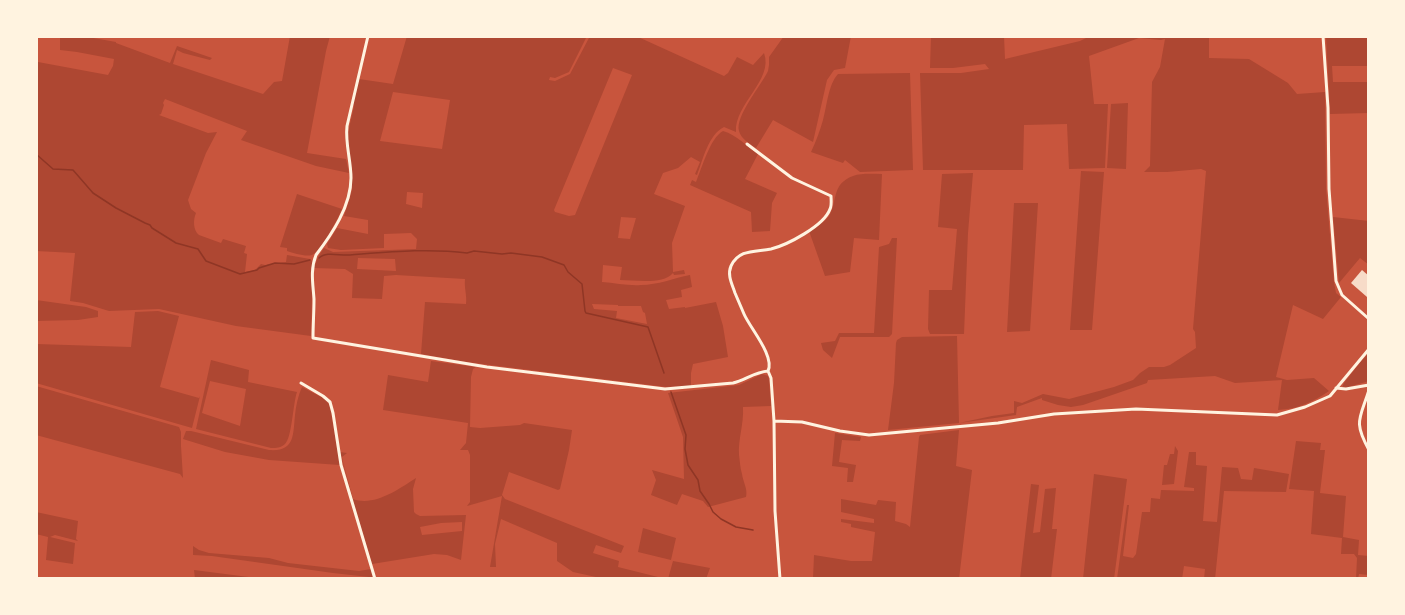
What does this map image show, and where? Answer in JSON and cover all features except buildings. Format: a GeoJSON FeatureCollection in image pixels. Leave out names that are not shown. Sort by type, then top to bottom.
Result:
{"type":"FeatureCollection","features":[{"type":"Feature","properties":{"kind":"street"},"geometry":{"type":"LineString","coordinates":[[368,36],[347,126],[346,138],[351,179],[347,199],[340,218],[314,261],[312,274],[313,338],[477,365],[665,389],[733,383],[768,371]]}},
{"type":"Feature","properties":{"kind":"street"},"geometry":{"type":"LineString","coordinates":[[1323,36],[1328,108],[1329,189],[1336,281],[1342,295],[1369,319]]}},
{"type":"Feature","properties":{"kind":"street"},"geometry":{"type":"LineString","coordinates":[[747,144],[792,178],[831,196],[830,210],[824,220],[789,242],[771,249],[754,250],[742,254],[730,268],[729,277],[744,315],[766,352],[770,366],[768,371],[771,378],[774,422],[780,579]]}},
{"type":"Feature","properties":{"kind":"street"},"geometry":{"type":"LineString","coordinates":[[774,422],[802,422],[869,435],[998,423],[1054,414],[1126,410],[1277,415],[1305,407],[1330,396],[1369,349]]}},
{"type":"Feature","properties":{"kind":"street"},"geometry":{"type":"LineString","coordinates":[[301,383],[330,402],[341,465],[375,579]]}},
{"type":"Feature","properties":{"kind":"street"},"geometry":{"type":"LineString","coordinates":[[1336,388],[1346,389],[1369,385]]}},
{"type":"Feature","properties":{"kind":"street"},"geometry":{"type":"LineString","coordinates":[[1369,390],[1359,420],[1359,428],[1369,450]]}},
{"type":"Feature","properties":{"kind":"shaded area"},"geometry":{"type":"Polygon","coordinates":[[[60,36],[82,36],[116,42],[170,63],[177,46],[212,58],[210,60],[177,50],[173,64],[263,94],[274,82],[282,81],[290,36],[292,38],[293,36],[330,36],[307,153],[346,159],[349,173],[316,166],[241,140],[247,131],[165,99],[159,115],[208,133],[217,132],[206,153],[188,200],[191,209],[196,213],[194,225],[199,235],[221,243],[223,239],[246,246],[245,272],[255,270],[261,264],[286,262],[287,255],[312,261],[311,336],[236,326],[159,309],[109,311],[70,301],[75,253],[36,251],[36,59],[38,62],[108,75],[114,59],[60,50],[60,36]]]}},
{"type":"Feature","properties":{"kind":"shaded area"},"geometry":{"type":"Polygon","coordinates":[[[407,36],[587,36],[569,72],[555,78],[550,77],[549,80],[555,81],[570,74],[590,36],[636,36],[724,76],[737,57],[753,65],[764,53],[766,63],[764,73],[741,112],[736,132],[724,127],[718,131],[707,148],[697,175],[695,174],[700,162],[691,157],[678,168],[663,173],[654,194],[685,206],[672,243],[673,272],[684,270],[685,274],[674,275],[673,273],[656,280],[620,280],[622,267],[603,265],[602,282],[647,285],[690,275],[692,287],[681,290],[682,297],[666,300],[669,309],[716,302],[728,357],[693,364],[691,386],[666,387],[466,362],[421,354],[425,302],[466,304],[465,279],[384,276],[382,299],[352,298],[353,274],[345,269],[314,268],[324,248],[333,252],[416,249],[417,239],[411,233],[384,234],[384,248],[341,250],[328,248],[327,244],[337,228],[368,234],[368,220],[344,216],[352,190],[347,137],[359,79],[393,84],[407,36]],[[613,68],[555,212],[569,216],[575,215],[632,75],[613,68]],[[393,92],[380,141],[442,149],[450,100],[393,92]],[[407,192],[406,204],[422,208],[423,193],[407,192]],[[621,217],[618,238],[630,239],[636,218],[621,217]],[[358,258],[357,269],[396,271],[395,259],[358,258]],[[592,304],[594,309],[617,311],[616,318],[647,324],[641,306],[592,304]]]}},
{"type":"Feature","properties":{"kind":"shaded area"},"geometry":{"type":"Polygon","coordinates":[[[784,36],[851,36],[845,68],[834,70],[827,80],[813,142],[773,120],[756,148],[746,141],[739,131],[741,117],[768,71],[769,57],[784,36]]]}},
{"type":"Feature","properties":{"kind":"shaded area"},"geometry":{"type":"Polygon","coordinates":[[[931,36],[1004,36],[1005,59],[1080,41],[1090,36],[1209,36],[1209,58],[1249,59],[1288,83],[1297,94],[1325,92],[1326,188],[1334,282],[1336,293],[1341,297],[1323,319],[1293,305],[1276,377],[1287,380],[1314,378],[1329,391],[1305,404],[1278,410],[1282,380],[1235,383],[1215,376],[1148,380],[1147,383],[1083,405],[1071,407],[1058,405],[1042,400],[1042,398],[1017,407],[1016,415],[959,423],[1014,413],[1014,401],[1022,403],[1043,394],[1069,399],[1114,387],[1133,380],[1149,367],[1170,365],[1196,348],[1193,329],[1206,171],[1201,169],[1144,172],[1150,166],[1152,82],[1160,67],[1165,39],[1139,38],[1089,56],[1094,104],[1108,104],[1105,168],[1069,169],[1067,124],[1024,125],[1023,170],[923,170],[920,73],[961,73],[989,69],[985,64],[930,68],[931,36]]]}},
{"type":"Feature","properties":{"kind":"shaded area"},"geometry":{"type":"Polygon","coordinates":[[[1326,36],[1369,36],[1369,113],[1330,114],[1326,36]],[[1332,66],[1333,82],[1368,82],[1368,66],[1332,66]]]}},
{"type":"Feature","properties":{"kind":"shaded area"},"geometry":{"type":"Polygon","coordinates":[[[910,73],[913,170],[860,172],[845,160],[843,163],[811,152],[822,124],[830,90],[838,74],[910,73]]]}},
{"type":"Feature","properties":{"kind":"shaded area"},"geometry":{"type":"Polygon","coordinates":[[[1128,103],[1126,169],[1107,168],[1111,104],[1128,103]]]}},
{"type":"Feature","properties":{"kind":"shaded area"},"geometry":{"type":"Polygon","coordinates":[[[723,131],[737,138],[758,154],[745,179],[777,193],[772,203],[770,231],[752,232],[751,212],[690,185],[692,180],[696,182],[710,147],[723,131]]]}},
{"type":"Feature","properties":{"kind":"shaded area"},"geometry":{"type":"Polygon","coordinates":[[[1081,171],[1104,172],[1092,330],[1070,330],[1081,171]]]}},
{"type":"Feature","properties":{"kind":"shaded area"},"geometry":{"type":"Polygon","coordinates":[[[973,173],[964,334],[930,334],[928,329],[929,290],[952,290],[957,229],[938,227],[942,174],[973,173]]]}},
{"type":"Feature","properties":{"kind":"shaded area"},"geometry":{"type":"Polygon","coordinates":[[[860,174],[882,174],[879,240],[854,238],[850,272],[825,276],[809,231],[829,216],[838,188],[846,179],[860,174]]]}},
{"type":"Feature","properties":{"kind":"shaded area"},"geometry":{"type":"Polygon","coordinates":[[[297,194],[342,209],[325,241],[312,255],[296,254],[287,251],[287,248],[280,247],[297,194]]]}},
{"type":"Feature","properties":{"kind":"shaded area"},"geometry":{"type":"Polygon","coordinates":[[[1014,203],[1038,203],[1030,331],[1007,332],[1014,203]]]}},
{"type":"Feature","properties":{"kind":"shaded area"},"geometry":{"type":"Polygon","coordinates":[[[1333,217],[1369,221],[1369,265],[1360,258],[1339,283],[1333,217]]]}},
{"type":"Feature","properties":{"kind":"shaded area"},"geometry":{"type":"Polygon","coordinates":[[[892,238],[897,238],[892,334],[889,337],[840,337],[832,358],[823,350],[821,343],[835,341],[839,333],[874,333],[879,247],[889,244],[892,238]]]}},
{"type":"Feature","properties":{"kind":"shaded area"},"geometry":{"type":"Polygon","coordinates":[[[36,300],[86,307],[98,311],[98,317],[36,321],[36,300]]]}},
{"type":"Feature","properties":{"kind":"shaded area"},"geometry":{"type":"Polygon","coordinates":[[[158,311],[179,316],[160,387],[199,398],[200,396],[192,428],[36,383],[36,344],[131,347],[135,312],[158,311]]]}},
{"type":"Feature","properties":{"kind":"shaded area"},"geometry":{"type":"Polygon","coordinates":[[[957,336],[959,423],[888,430],[897,340],[902,337],[957,336]]]}},
{"type":"Feature","properties":{"kind":"shaded area"},"geometry":{"type":"Polygon","coordinates":[[[1369,353],[1369,381],[1342,388],[1344,383],[1369,353]]]}},
{"type":"Feature","properties":{"kind":"shaded area"},"geometry":{"type":"Polygon","coordinates":[[[211,360],[249,370],[248,382],[297,392],[289,435],[285,444],[280,447],[271,448],[196,429],[211,360]],[[210,381],[202,413],[240,426],[246,389],[210,381]]]}},
{"type":"Feature","properties":{"kind":"shaded area"},"geometry":{"type":"Polygon","coordinates":[[[431,361],[476,367],[471,377],[470,427],[524,423],[572,430],[560,489],[509,472],[502,495],[505,499],[624,546],[621,553],[596,545],[593,553],[619,561],[618,567],[666,579],[596,577],[573,572],[557,561],[557,543],[501,519],[495,544],[496,567],[490,567],[502,496],[467,506],[470,502],[470,455],[468,450],[460,450],[466,443],[468,423],[383,410],[388,375],[428,382],[431,361]]]}},
{"type":"Feature","properties":{"kind":"shaded area"},"geometry":{"type":"Polygon","coordinates":[[[762,374],[768,376],[771,406],[743,407],[739,455],[746,497],[708,507],[703,501],[682,494],[677,505],[651,495],[656,480],[652,470],[684,479],[683,437],[668,393],[739,385],[762,374]]]}},
{"type":"Feature","properties":{"kind":"shaded area"},"geometry":{"type":"Polygon","coordinates":[[[36,386],[179,427],[183,478],[180,474],[36,435],[36,386]]]}},
{"type":"Feature","properties":{"kind":"shaded area"},"geometry":{"type":"Polygon","coordinates":[[[302,387],[325,399],[330,406],[340,465],[269,460],[225,452],[183,439],[186,431],[191,431],[269,450],[284,448],[293,435],[302,387]]]}},
{"type":"Feature","properties":{"kind":"shaded area"},"geometry":{"type":"Polygon","coordinates":[[[959,430],[956,466],[972,470],[959,579],[813,579],[814,555],[851,561],[872,561],[875,532],[851,527],[851,524],[841,522],[841,519],[874,523],[874,519],[841,512],[841,499],[876,505],[878,500],[896,502],[895,521],[910,527],[920,435],[959,430]]]}},
{"type":"Feature","properties":{"kind":"shaded area"},"geometry":{"type":"Polygon","coordinates":[[[835,433],[861,437],[860,441],[842,440],[839,462],[856,465],[853,482],[847,482],[848,468],[832,466],[835,433]]]}},
{"type":"Feature","properties":{"kind":"shaded area"},"geometry":{"type":"Polygon","coordinates":[[[1296,441],[1321,443],[1320,450],[1325,450],[1320,493],[1346,496],[1343,537],[1359,540],[1358,555],[1369,556],[1369,575],[1359,574],[1356,579],[1357,558],[1354,554],[1341,554],[1342,538],[1311,534],[1314,491],[1289,489],[1296,441]]]}},
{"type":"Feature","properties":{"kind":"shaded area"},"geometry":{"type":"Polygon","coordinates":[[[1175,446],[1178,451],[1174,484],[1162,485],[1164,465],[1167,465],[1170,454],[1174,454],[1175,446]]]}},
{"type":"Feature","properties":{"kind":"shaded area"},"geometry":{"type":"Polygon","coordinates":[[[340,452],[347,453],[342,457],[353,499],[369,501],[378,499],[416,478],[413,489],[416,514],[420,516],[466,515],[461,560],[447,555],[434,554],[372,564],[354,505],[340,452]],[[462,522],[420,527],[422,535],[462,531],[462,522]]]}},
{"type":"Feature","properties":{"kind":"shaded area"},"geometry":{"type":"Polygon","coordinates":[[[1189,452],[1196,452],[1196,465],[1207,466],[1203,521],[1217,522],[1222,467],[1238,468],[1241,479],[1252,480],[1254,468],[1289,474],[1286,492],[1224,491],[1215,579],[1204,579],[1205,569],[1184,566],[1182,579],[1117,579],[1127,505],[1129,505],[1123,556],[1133,558],[1136,554],[1142,512],[1150,512],[1151,498],[1160,499],[1161,490],[1194,491],[1194,488],[1184,487],[1189,452]]]}},
{"type":"Feature","properties":{"kind":"shaded area"},"geometry":{"type":"Polygon","coordinates":[[[1094,474],[1127,479],[1114,579],[1083,579],[1094,474]]]}},
{"type":"Feature","properties":{"kind":"shaded area"},"geometry":{"type":"Polygon","coordinates":[[[1031,484],[1039,485],[1033,533],[1040,532],[1045,489],[1056,488],[1052,529],[1057,529],[1051,579],[1020,579],[1031,484]]]}},
{"type":"Feature","properties":{"kind":"shaded area"},"geometry":{"type":"Polygon","coordinates":[[[36,512],[78,521],[76,539],[78,541],[55,535],[50,537],[75,543],[73,564],[46,560],[48,537],[36,534],[36,512]]]}},
{"type":"Feature","properties":{"kind":"shaded area"},"geometry":{"type":"Polygon","coordinates":[[[643,528],[676,538],[671,560],[638,552],[643,528]]]}},
{"type":"Feature","properties":{"kind":"shaded area"},"geometry":{"type":"Polygon","coordinates":[[[193,546],[209,553],[269,558],[288,563],[359,571],[371,569],[373,579],[193,555],[193,546]]]}},
{"type":"Feature","properties":{"kind":"shaded area"},"geometry":{"type":"Polygon","coordinates":[[[673,561],[710,568],[706,579],[668,579],[673,561]]]}},
{"type":"Feature","properties":{"kind":"shaded area"},"geometry":{"type":"Polygon","coordinates":[[[194,570],[264,579],[195,579],[194,570]]]}},
{"type":"Feature","properties":{"kind":"waterway"},"geometry":{"type":"LineString","coordinates":[[36,154],[53,169],[73,170],[93,193],[116,208],[150,225],[176,243],[198,249],[206,261],[240,274],[275,263],[294,264],[310,260]]}},
{"type":"Feature","properties":{"kind":"waterway"},"geometry":{"type":"LineString","coordinates":[[319,258],[329,254],[423,251],[467,253],[474,251],[542,257],[564,265],[568,272],[582,284],[586,313],[648,327],[664,373]]}},
{"type":"Feature","properties":{"kind":"waterway"},"geometry":{"type":"LineString","coordinates":[[671,392],[686,435],[685,449],[688,465],[698,480],[700,491],[713,512],[721,519],[736,527],[753,530]]}}]}
